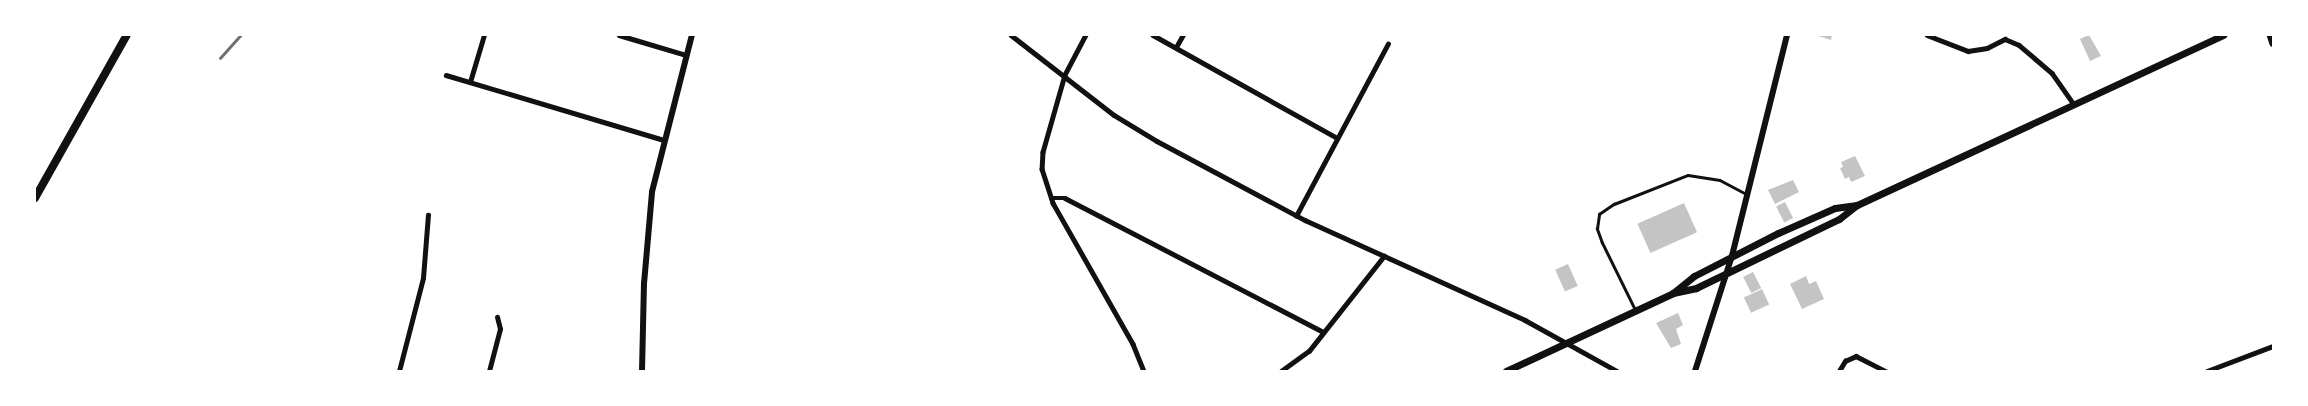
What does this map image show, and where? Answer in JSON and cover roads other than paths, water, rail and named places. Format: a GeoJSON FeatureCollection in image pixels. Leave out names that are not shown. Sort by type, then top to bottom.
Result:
{"type":"FeatureCollection","features":[{"type":"Feature","properties":{"kind":"highway"},"geometry":{"type":"LineString","coordinates":[[35,198],[37,191],[127,35]]}},
{"type":"Feature","properties":{"kind":"main road"},"geometry":{"type":"LineString","coordinates":[[1506,371],[1673,293],[1696,288],[1839,219],[1857,205],[2223,35]]}},
{"type":"Feature","properties":{"kind":"main road"},"geometry":{"type":"LineString","coordinates":[[1673,293],[1694,276],[1732,256],[1835,208],[1857,205]]}},
{"type":"Feature","properties":{"kind":"main road"},"geometry":{"type":"LineString","coordinates":[[1695,371],[1732,256]]}},
{"type":"Feature","properties":{"kind":"street"},"geometry":{"type":"LineString","coordinates":[[470,82],[484,35]]}},
{"type":"Feature","properties":{"kind":"street"},"geometry":{"type":"LineString","coordinates":[[619,35],[686,55]]}},
{"type":"Feature","properties":{"kind":"street"},"geometry":{"type":"LineString","coordinates":[[642,371],[648,225],[664,140],[692,35]]}},
{"type":"Feature","properties":{"kind":"street"},"geometry":{"type":"LineString","coordinates":[[1011,35],[1140,131],[1296,216],[1568,343],[1617,371]]}},
{"type":"Feature","properties":{"kind":"street"},"geometry":{"type":"LineString","coordinates":[[1086,35],[1065,75],[1042,159],[1044,180],[1051,198],[1133,344],[1144,371]]}},
{"type":"Feature","properties":{"kind":"street"},"geometry":{"type":"LineString","coordinates":[[1153,35],[1337,138]]}},
{"type":"Feature","properties":{"kind":"street"},"geometry":{"type":"LineString","coordinates":[[1176,47],[1183,35]]}},
{"type":"Feature","properties":{"kind":"street"},"geometry":{"type":"LineString","coordinates":[[1732,256],[1787,35]]}},
{"type":"Feature","properties":{"kind":"street"},"geometry":{"type":"LineString","coordinates":[[1927,35],[1968,51],[1987,48],[2005,39],[2018,45],[2052,73],[2074,104]]}},
{"type":"Feature","properties":{"kind":"street"},"geometry":{"type":"LineString","coordinates":[[2270,35],[2273,44]]}},
{"type":"Feature","properties":{"kind":"street"},"geometry":{"type":"LineString","coordinates":[[1296,216],[1388,44]]}},
{"type":"Feature","properties":{"kind":"street"},"geometry":{"type":"LineString","coordinates":[[446,75],[664,140]]}},
{"type":"Feature","properties":{"kind":"street"},"geometry":{"type":"LineString","coordinates":[[1051,198],[1065,198],[1322,331]]}},
{"type":"Feature","properties":{"kind":"street"},"geometry":{"type":"LineString","coordinates":[[399,371],[423,278],[428,215]]}},
{"type":"Feature","properties":{"kind":"street"},"geometry":{"type":"LineString","coordinates":[[1281,371],[1309,350],[1322,331],[1384,256]]}},
{"type":"Feature","properties":{"kind":"street"},"geometry":{"type":"LineString","coordinates":[[489,371],[500,329],[497,317]]}},
{"type":"Feature","properties":{"kind":"street"},"geometry":{"type":"LineString","coordinates":[[2207,371],[2273,346]]}},
{"type":"Feature","properties":{"kind":"street"},"geometry":{"type":"LineString","coordinates":[[1839,371],[1845,361],[1856,356],[1886,371]]}},
{"type":"Feature","properties":{"kind":"lane"},"geometry":{"type":"LineString","coordinates":[[1635,311],[1602,242],[1598,229],[1599,214],[1614,204],[1688,174],[1720,180],[1748,195]]}},
{"type":"Feature","properties":{"kind":"railway"},"geometry":{"type":"LineString","coordinates":[[220,58],[241,35]]}}]}
